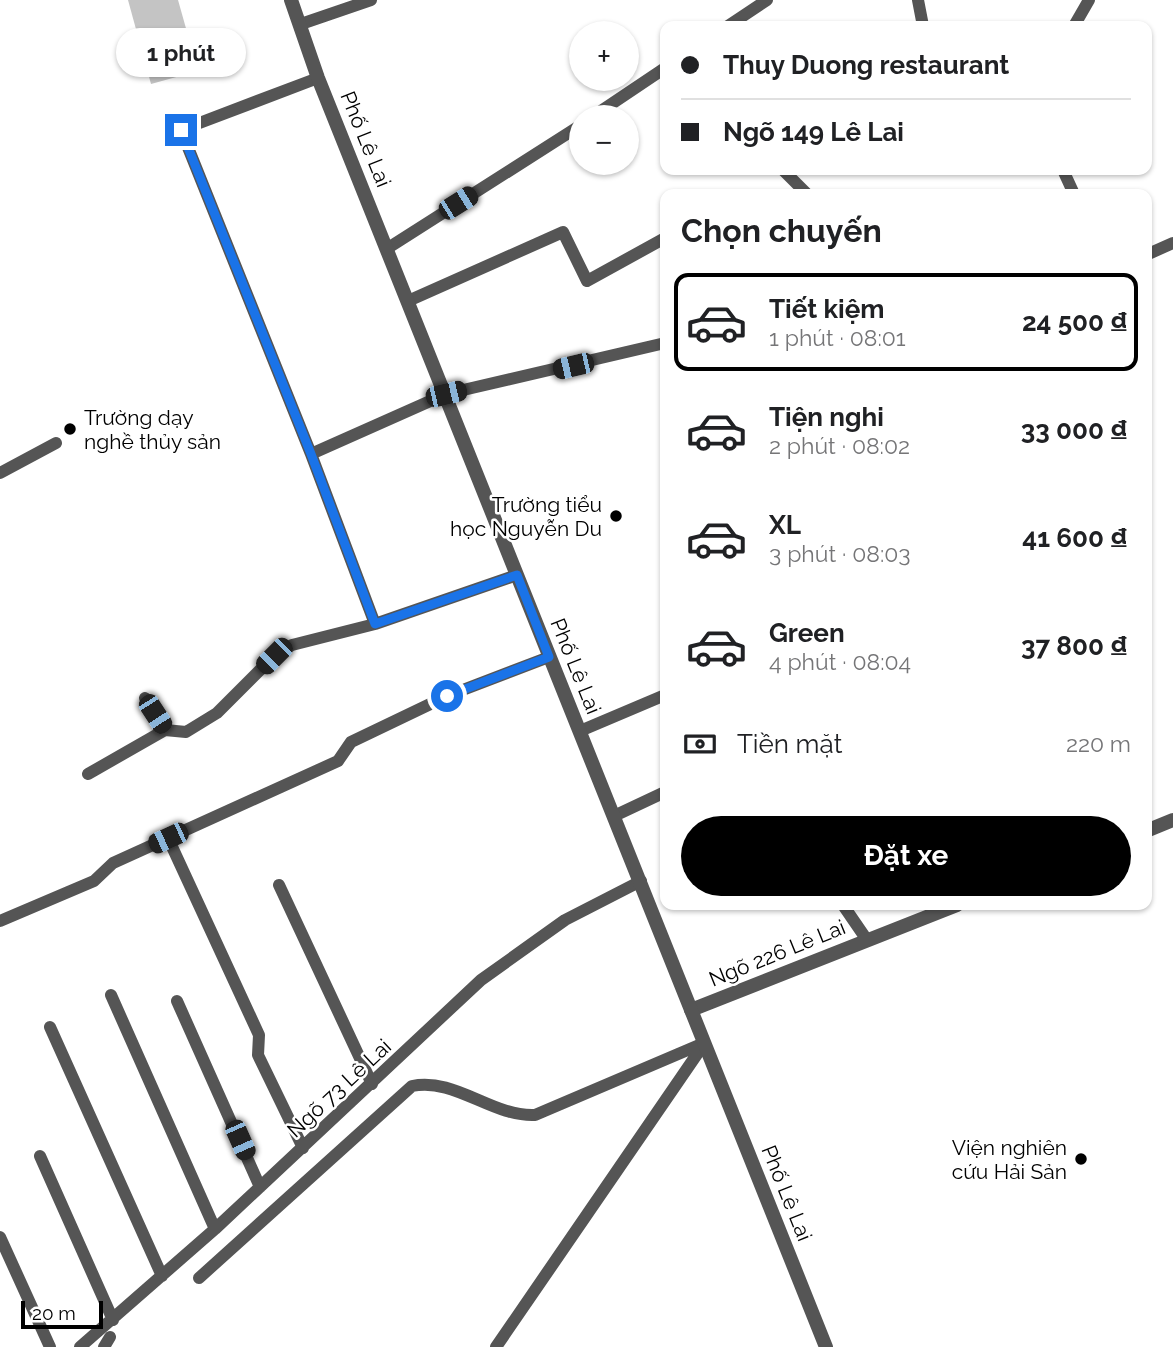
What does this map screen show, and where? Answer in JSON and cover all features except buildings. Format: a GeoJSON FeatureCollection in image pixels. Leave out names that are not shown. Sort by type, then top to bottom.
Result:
{"type":"FeatureCollection","features":[{"type":"Feature","properties":{"kind":"street","name":"Phố Lê Lai"},"geometry":{"type":"LineString","coordinates":[[291,0],[318,78],[388,247],[826,1347]]}},
{"type":"Feature","properties":{"kind":"street"},"geometry":{"type":"LineString","coordinates":[[1152,829],[1173,821]]}},
{"type":"Feature","properties":{"kind":"street","name":"Ngõ 226 Lê Lai"},"geometry":{"type":"LineString","coordinates":[[691,1010],[944,910]]}},
{"type":"Feature","properties":{"kind":"lane"},"geometry":{"type":"LineString","coordinates":[[301,24],[371,0]]}},
{"type":"Feature","properties":{"kind":"lane"},"geometry":{"type":"LineString","coordinates":[[735,21],[767,0]]}},
{"type":"Feature","properties":{"kind":"lane"},"geometry":{"type":"LineString","coordinates":[[918,0],[922,21]]}},
{"type":"Feature","properties":{"kind":"lane"},"geometry":{"type":"LineString","coordinates":[[1077,21],[1089,0]]}},
{"type":"Feature","properties":{"kind":"lane"},"geometry":{"type":"LineString","coordinates":[[610,105],[660,71]]}},
{"type":"Feature","properties":{"kind":"lane"},"geometry":{"type":"LineString","coordinates":[[318,78],[181,130],[311,454],[375,624]]}},
{"type":"Feature","properties":{"kind":"lane"},"geometry":{"type":"LineString","coordinates":[[388,247],[569,133]]}},
{"type":"Feature","properties":{"kind":"lane"},"geometry":{"type":"LineString","coordinates":[[788,175],[802,189]]}},
{"type":"Feature","properties":{"kind":"lane"},"geometry":{"type":"LineString","coordinates":[[408,301],[563,232],[587,281],[660,241]]}},
{"type":"Feature","properties":{"kind":"lane"},"geometry":{"type":"LineString","coordinates":[[1152,252],[1173,243]]}},
{"type":"Feature","properties":{"kind":"lane"},"geometry":{"type":"LineString","coordinates":[[311,454],[446,394],[660,344]]}},
{"type":"Feature","properties":{"kind":"lane"},"geometry":{"type":"LineString","coordinates":[[0,473],[55,443]]}},
{"type":"Feature","properties":{"kind":"lane"},"geometry":{"type":"LineString","coordinates":[[88,775],[165,730],[186,732],[217,713],[274,656],[292,645],[375,624],[517,575]]}},
{"type":"Feature","properties":{"kind":"lane"},"geometry":{"type":"LineString","coordinates":[[0,922],[94,881],[114,863],[338,761],[351,743],[447,696],[549,657]]}},
{"type":"Feature","properties":{"kind":"lane"},"geometry":{"type":"LineString","coordinates":[[580,731],[660,697]]}},
{"type":"Feature","properties":{"kind":"lane"},"geometry":{"type":"LineString","coordinates":[[145,698],[165,730]]}},
{"type":"Feature","properties":{"kind":"lane"},"geometry":{"type":"LineString","coordinates":[[614,816],[660,794]]}},
{"type":"Feature","properties":{"kind":"lane"},"geometry":{"type":"LineString","coordinates":[[168,838],[259,1035],[258,1055],[303,1147]]}},
{"type":"Feature","properties":{"kind":"lane","name":"Ngõ 73 Lê Lai"},"geometry":{"type":"LineString","coordinates":[[80,1347],[215,1229],[481,980],[565,920],[641,881]]}},
{"type":"Feature","properties":{"kind":"lane"},"geometry":{"type":"LineString","coordinates":[[279,885],[372,1084]]}},
{"type":"Feature","properties":{"kind":"lane"},"geometry":{"type":"LineString","coordinates":[[846,910],[867,940]]}},
{"type":"Feature","properties":{"kind":"lane"},"geometry":{"type":"LineString","coordinates":[[111,995],[215,1229]]}},
{"type":"Feature","properties":{"kind":"lane"},"geometry":{"type":"LineString","coordinates":[[177,1001],[260,1186]]}},
{"type":"Feature","properties":{"kind":"lane"},"geometry":{"type":"LineString","coordinates":[[50,1027],[162,1276]]}},
{"type":"Feature","properties":{"kind":"lane"},"geometry":{"type":"LineString","coordinates":[[199,1279],[412,1086],[435,1084],[507,1112],[535,1115],[704,1043]]}},
{"type":"Feature","properties":{"kind":"lane"},"geometry":{"type":"LineString","coordinates":[[496,1347],[704,1043]]}},
{"type":"Feature","properties":{"kind":"lane"},"geometry":{"type":"LineString","coordinates":[[40,1156],[113,1320]]}},
{"type":"Feature","properties":{"kind":"lane"},"geometry":{"type":"LineString","coordinates":[[0,1237],[50,1347]]}},
{"type":"Feature","properties":{"kind":"place","name":"Trường dạy nghề thủy sản"},"geometry":{"type":"Point","coordinates":[70,429]}},
{"type":"Feature","properties":{"kind":"place","name":"Trường tiểu học Nguyễn Du"},"geometry":{"type":"Point","coordinates":[616,516]}},
{"type":"Feature","properties":{"kind":"place","name":"Viện nghiên cứu Hải Sản"},"geometry":{"type":"Point","coordinates":[1081,1159]}},
{"type":"Feature","properties":{"kind":"route"},"geometry":{"type":"LineString","coordinates":[[181,130],[311,454],[375,624],[517,575],[549,657],[447,696]]}}]}
